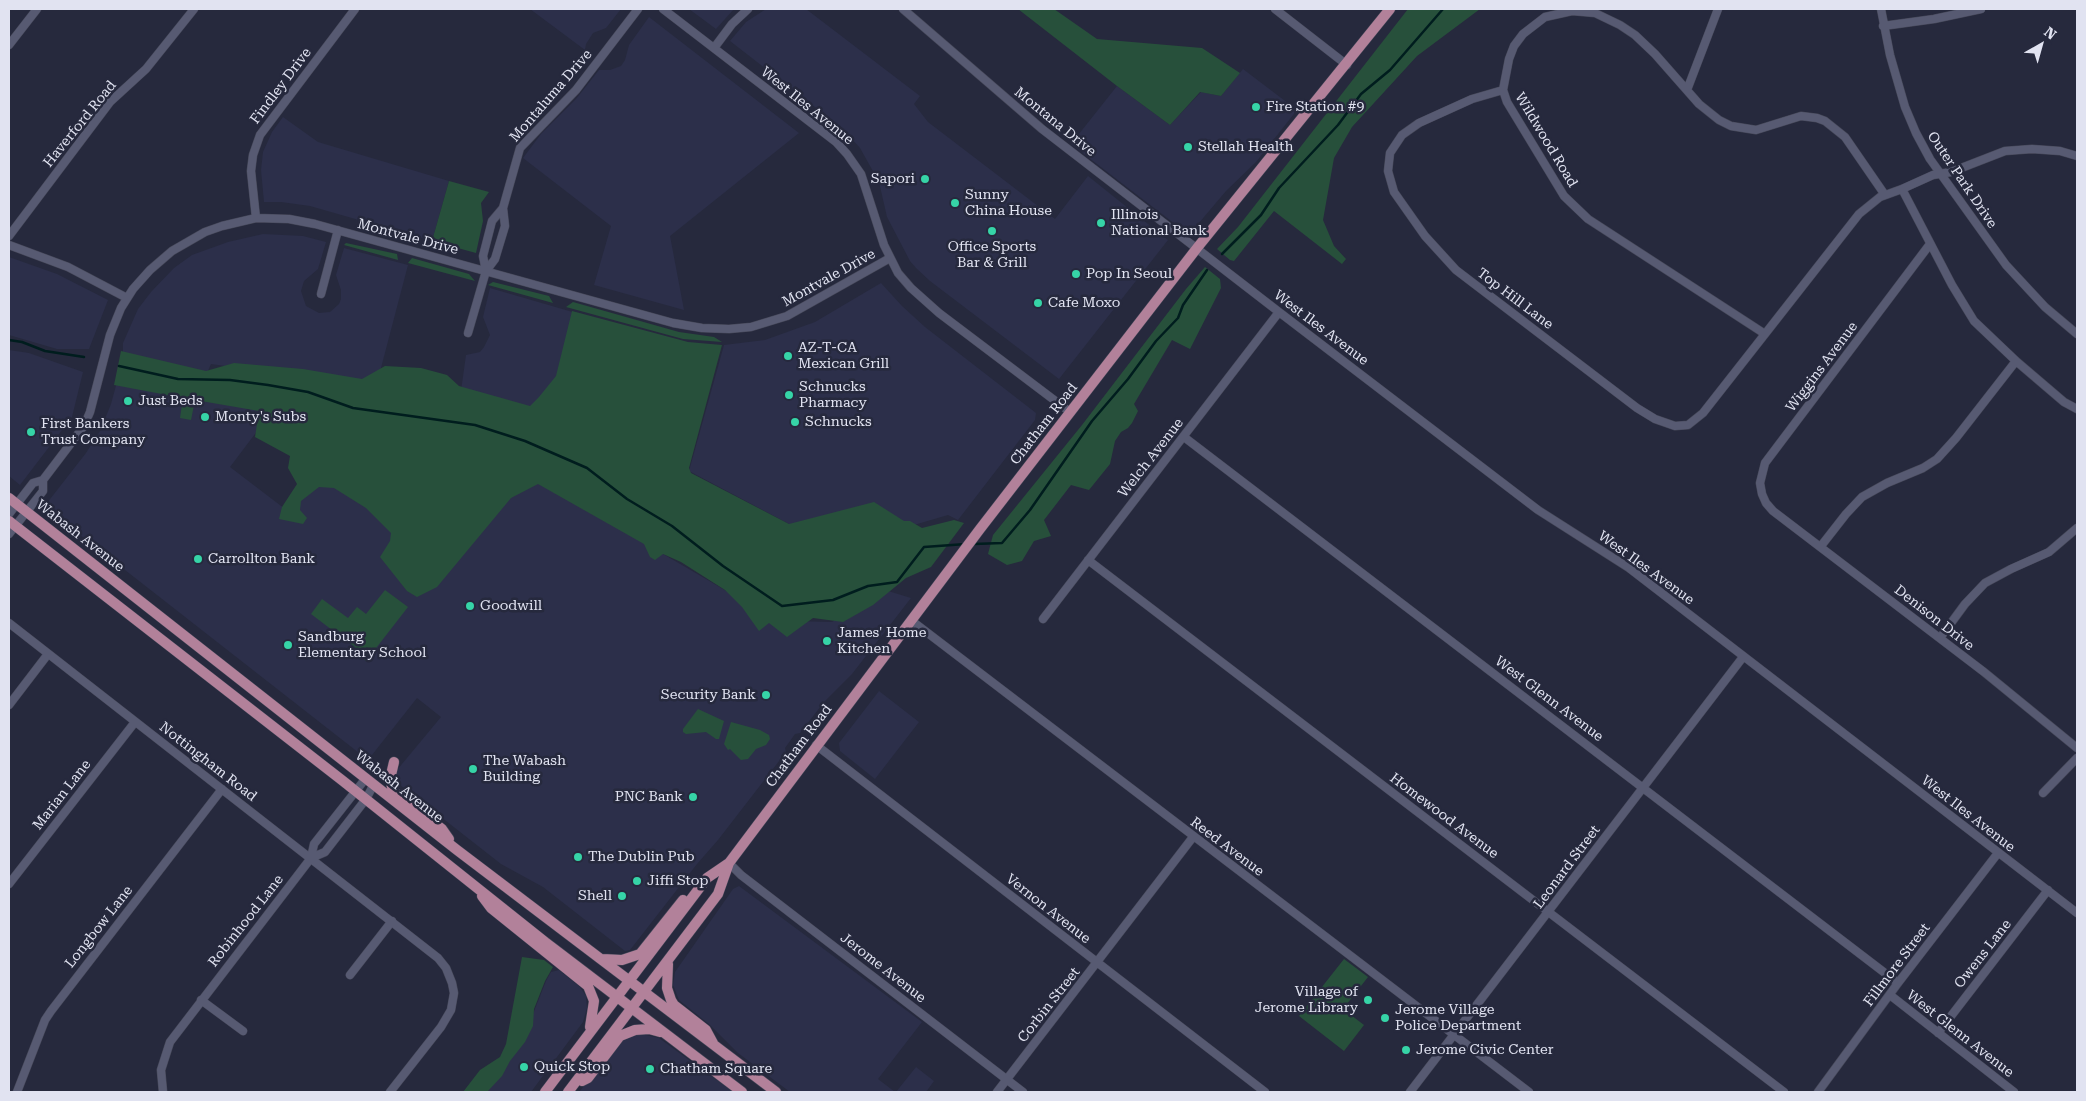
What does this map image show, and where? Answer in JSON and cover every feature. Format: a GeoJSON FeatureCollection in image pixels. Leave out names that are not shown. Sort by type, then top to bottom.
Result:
{"type":"FeatureCollection","features":[{"type":"Feature","properties":{"kind":"main road","name":"Chatham Road"},"geometry":{"type":"LineString","coordinates":[[545,1092],[707,878],[729,862],[980,529],[1197,248],[1390,9]]}},
{"type":"Feature","properties":{"kind":"main road","name":"Wabash Avenue"},"geometry":{"type":"LineString","coordinates":[[13,501],[457,850],[776,1092]]}},
{"type":"Feature","properties":{"kind":"main road"},"geometry":{"type":"LineString","coordinates":[[11,527],[356,791],[616,997],[742,1092]]}},
{"type":"Feature","properties":{"kind":"main road"},"geometry":{"type":"LineString","coordinates":[[394,762],[390,779],[393,791],[442,829],[457,850]]}},
{"type":"Feature","properties":{"kind":"main road","name":"Chatham Road"},"geometry":{"type":"LineString","coordinates":[[571,1088],[718,894],[729,862]]}},
{"type":"Feature","properties":{"kind":"main road"},"geometry":{"type":"LineString","coordinates":[[472,884],[491,908],[588,986],[594,1002],[589,1032]]}},
{"type":"Feature","properties":{"kind":"main road"},"geometry":{"type":"LineString","coordinates":[[601,959],[622,960],[640,954],[680,903],[701,886]]}},
{"type":"Feature","properties":{"kind":"main road"},"geometry":{"type":"LineString","coordinates":[[668,962],[667,988],[671,1000],[674,1005],[706,1030],[713,1044]]}},
{"type":"Feature","properties":{"kind":"main road"},"geometry":{"type":"LineString","coordinates":[[571,1088],[588,1078],[620,1036],[631,1031],[649,1029],[665,1034]]}},
{"type":"Feature","properties":{"kind":"street"},"geometry":{"type":"LineString","coordinates":[[9,45],[37,9]]}},
{"type":"Feature","properties":{"kind":"street","name":"Haverford Road"},"geometry":{"type":"LineString","coordinates":[[9,236],[110,102],[146,69],[194,9]]}},
{"type":"Feature","properties":{"kind":"street","name":"Findley Drive"},"geometry":{"type":"LineString","coordinates":[[256,218],[251,171],[253,155],[260,135],[355,9]]}},
{"type":"Feature","properties":{"kind":"street","name":"Montaluma Drive"},"geometry":{"type":"LineString","coordinates":[[486,271],[495,259],[502,235],[504,226],[503,208],[520,148],[576,90],[638,9]]}},
{"type":"Feature","properties":{"kind":"street","name":"West Iles Avenue"},"geometry":{"type":"LineString","coordinates":[[663,9],[826,134],[847,154],[861,174],[880,236],[898,273],[922,298],[1070,412]]}},
{"type":"Feature","properties":{"kind":"street"},"geometry":{"type":"LineString","coordinates":[[714,48],[732,24],[748,9]]}},
{"type":"Feature","properties":{"kind":"street","name":"Montana Drive"},"geometry":{"type":"LineString","coordinates":[[903,9],[1042,129],[1197,248]]}},
{"type":"Feature","properties":{"kind":"street"},"geometry":{"type":"LineString","coordinates":[[1275,9],[1347,64]]}},
{"type":"Feature","properties":{"kind":"street"},"geometry":{"type":"LineString","coordinates":[[1687,90],[1718,9]]}},
{"type":"Feature","properties":{"kind":"street","name":"Outer Park Drive"},"geometry":{"type":"LineString","coordinates":[[1881,9],[1883,26],[1905,107],[1916,133],[1940,174],[2006,265],[2044,307],[2077,334]]}},
{"type":"Feature","properties":{"kind":"street"},"geometry":{"type":"LineString","coordinates":[[1883,26],[1934,19],[1981,9]]}},
{"type":"Feature","properties":{"kind":"street","name":"Wildwood Road"},"geometry":{"type":"LineString","coordinates":[[1764,334],[1588,220],[1564,196],[1514,115],[1503,90],[1509,59],[1514,46],[1523,34],[1534,25],[1554,14],[1582,10],[1608,19],[1634,35],[1655,54],[1700,104],[1720,120],[1740,128],[1756,130],[1801,116],[1818,118],[1825,121],[1845,137],[1885,195]]}},
{"type":"Feature","properties":{"kind":"street","name":"Top Hill Lane"},"geometry":{"type":"LineString","coordinates":[[1503,90],[1472,99],[1419,123],[1402,135],[1390,153],[1388,171],[1394,192],[1425,236],[1456,270],[1637,408],[1655,419],[1675,426],[1688,425],[1703,413],[1764,334]]}},
{"type":"Feature","properties":{"kind":"street"},"geometry":{"type":"LineString","coordinates":[[1764,334],[1860,214],[1872,202],[1933,175],[1951,172],[2006,151],[2032,149],[2060,151],[2077,156]]}},
{"type":"Feature","properties":{"kind":"street"},"geometry":{"type":"LineString","coordinates":[[1902,190],[1974,321],[2016,361],[2064,402],[2077,409]]}},
{"type":"Feature","properties":{"kind":"street","name":"Montaluma Drive"},"geometry":{"type":"LineString","coordinates":[[486,271],[483,256],[492,222],[503,208]]}},
{"type":"Feature","properties":{"kind":"street","name":"Montvale Drive"},"geometry":{"type":"LineString","coordinates":[[11,527],[43,491],[43,480],[84,426],[90,412],[110,335],[127,298],[150,270],[181,245],[205,232],[222,226],[256,218],[289,219],[338,230],[687,326],[729,329],[765,324],[795,313],[890,258]]}},
{"type":"Feature","properties":{"kind":"street"},"geometry":{"type":"LineString","coordinates":[[321,294],[338,230]]}},
{"type":"Feature","properties":{"kind":"street","name":"Wiggins Avenue"},"geometry":{"type":"LineString","coordinates":[[1773,511],[1766,502],[1760,483],[1765,463],[1930,244]]}},
{"type":"Feature","properties":{"kind":"street"},"geometry":{"type":"LineString","coordinates":[[9,245],[68,267],[127,298]]}},
{"type":"Feature","properties":{"kind":"street","name":"West Iles Avenue"},"geometry":{"type":"LineString","coordinates":[[1197,248],[1538,510],[1629,568],[1743,658],[2077,913]]}},
{"type":"Feature","properties":{"kind":"street"},"geometry":{"type":"LineString","coordinates":[[468,333],[486,271]]}},
{"type":"Feature","properties":{"kind":"street","name":"Welch Avenue"},"geometry":{"type":"LineString","coordinates":[[1043,619],[1279,312]]}},
{"type":"Feature","properties":{"kind":"street"},"geometry":{"type":"LineString","coordinates":[[1821,546],[1862,497],[1887,483],[1924,468],[1937,459],[1956,438],[2016,361]]}},
{"type":"Feature","properties":{"kind":"street","name":"West Glenn Avenue"},"geometry":{"type":"LineString","coordinates":[[1184,437],[1898,983]]}},
{"type":"Feature","properties":{"kind":"street","name":"Montvale Drive"},"geometry":{"type":"LineString","coordinates":[[9,514],[13,501],[32,483],[43,480]]}},
{"type":"Feature","properties":{"kind":"street","name":"Denison Drive"},"geometry":{"type":"LineString","coordinates":[[1773,511],[1940,638],[2077,748]]}},
{"type":"Feature","properties":{"kind":"street"},"geometry":{"type":"LineString","coordinates":[[1940,638],[1965,604],[1985,583],[2049,552],[2077,528]]}},
{"type":"Feature","properties":{"kind":"street","name":"Homewood Avenue"},"geometry":{"type":"LineString","coordinates":[[1088,560],[1784,1092]]}},
{"type":"Feature","properties":{"kind":"street","name":"Reed Avenue"},"geometry":{"type":"LineString","coordinates":[[912,621],[1193,838],[1528,1092]]}},
{"type":"Feature","properties":{"kind":"street","name":"Nottingham Road"},"geometry":{"type":"LineString","coordinates":[[9,623],[438,958],[446,968],[454,992],[451,1010],[447,1019],[390,1092]]}},
{"type":"Feature","properties":{"kind":"street"},"geometry":{"type":"LineString","coordinates":[[9,705],[48,654]]}},
{"type":"Feature","properties":{"kind":"street","name":"Leonard Street"},"geometry":{"type":"LineString","coordinates":[[1410,1092],[1743,658]]}},
{"type":"Feature","properties":{"kind":"street","name":"Marian Lane"},"geometry":{"type":"LineString","coordinates":[[9,884],[135,722]]}},
{"type":"Feature","properties":{"kind":"street","name":"Vernon Avenue"},"geometry":{"type":"LineString","coordinates":[[816,745],[1265,1092]]}},
{"type":"Feature","properties":{"kind":"street"},"geometry":{"type":"LineString","coordinates":[[2043,793],[2077,758]]}},
{"type":"Feature","properties":{"kind":"street","name":"Robinhood Lane"},"geometry":{"type":"LineString","coordinates":[[312,858],[314,844],[356,791],[370,781]]}},
{"type":"Feature","properties":{"kind":"street","name":"Robinhood Lane"},"geometry":{"type":"LineString","coordinates":[[163,1092],[161,1070],[170,1042],[312,858],[325,852],[366,799],[370,781]]}},
{"type":"Feature","properties":{"kind":"street","name":"Longbow Lane"},"geometry":{"type":"LineString","coordinates":[[17,1092],[45,1020],[51,1011],[222,789]]}},
{"type":"Feature","properties":{"kind":"street","name":"Corbin Street"},"geometry":{"type":"LineString","coordinates":[[997,1092],[1193,838]]}},
{"type":"Feature","properties":{"kind":"street","name":"Fillmore Street"},"geometry":{"type":"LineString","coordinates":[[1820,1089],[1898,983],[1998,853]]}},
{"type":"Feature","properties":{"kind":"street","name":"Jerome Avenue"},"geometry":{"type":"LineString","coordinates":[[729,862],[741,875],[1023,1092]]}},
{"type":"Feature","properties":{"kind":"street","name":"Owens Lane"},"geometry":{"type":"LineString","coordinates":[[1938,1033],[2048,890]]}},
{"type":"Feature","properties":{"kind":"street"},"geometry":{"type":"LineString","coordinates":[[350,975],[392,921]]}},
{"type":"Feature","properties":{"kind":"street","name":"West Glenn Avenue"},"geometry":{"type":"LineString","coordinates":[[1890,995],[2014,1092]]}},
{"type":"Feature","properties":{"kind":"street"},"geometry":{"type":"LineString","coordinates":[[201,1000],[243,1031]]}},
{"type":"Feature","properties":{"kind":"street"},"geometry":{"type":"LineString","coordinates":[[1820,1089],[1829,1092]]}},
{"type":"Feature","properties":{"kind":"shaded area"},"geometry":{"type":"Polygon","coordinates":[[[530,9],[621,9],[606,28],[593,33],[586,44],[585,50],[530,9]]]}},
{"type":"Feature","properties":{"kind":"shaded area"},"geometry":{"type":"Polygon","coordinates":[[[689,9],[734,9],[716,29],[689,9]]]}},
{"type":"Feature","properties":{"kind":"shaded area"},"geometry":{"type":"Polygon","coordinates":[[[766,9],[806,9],[920,96],[914,104],[928,122],[1055,219],[1088,176],[1168,240],[1059,379],[930,281],[916,268],[910,261],[887,217],[879,182],[860,148],[842,128],[730,41],[746,22],[766,9]]]}},
{"type":"Feature","properties":{"kind":"shaded area"},"geometry":{"type":"Polygon","coordinates":[[[649,17],[799,133],[670,236],[684,310],[594,285],[611,226],[523,158],[541,134],[576,99],[599,70],[610,70],[621,66],[625,60],[629,45],[649,17]]]}},
{"type":"Feature","properties":{"kind":"shaded area"},"geometry":{"type":"Polygon","coordinates":[[[1243,69],[1297,110],[1256,162],[1226,191],[1193,230],[1184,231],[1071,144],[1117,86],[1170,125],[1201,92],[1221,96],[1243,69]]]}},
{"type":"Feature","properties":{"kind":"shaded area"},"geometry":{"type":"Polygon","coordinates":[[[283,117],[318,142],[449,181],[432,241],[310,206],[264,202],[261,170],[263,152],[272,132],[283,117]]]}},
{"type":"Feature","properties":{"kind":"shaded area"},"geometry":{"type":"Polygon","coordinates":[[[263,234],[303,236],[326,242],[318,269],[304,281],[301,291],[306,306],[319,313],[330,312],[339,304],[341,299],[341,290],[336,275],[344,248],[408,265],[376,387],[211,364],[207,373],[123,354],[123,343],[138,309],[174,268],[192,255],[228,242],[263,234]]]}},
{"type":"Feature","properties":{"kind":"shaded area"},"geometry":{"type":"Polygon","coordinates":[[[9,257],[57,274],[108,300],[89,349],[57,349],[9,335],[9,257]]]}},
{"type":"Feature","properties":{"kind":"shaded area"},"geometry":{"type":"Polygon","coordinates":[[[881,283],[925,327],[1036,413],[1035,420],[958,520],[948,515],[907,527],[791,525],[689,471],[724,345],[765,340],[815,322],[881,283]]]}},
{"type":"Feature","properties":{"kind":"shaded area"},"geometry":{"type":"Polygon","coordinates":[[[490,288],[576,313],[549,417],[461,391],[466,355],[480,352],[490,335],[483,317],[490,288]]]}},
{"type":"Feature","properties":{"kind":"shaded area"},"geometry":{"type":"Polygon","coordinates":[[[9,350],[29,353],[83,372],[72,417],[20,485],[9,476],[9,350]]]}},
{"type":"Feature","properties":{"kind":"shaded area"},"geometry":{"type":"Polygon","coordinates":[[[117,382],[263,404],[261,426],[230,467],[289,512],[326,464],[519,470],[735,596],[789,621],[832,622],[885,590],[911,598],[852,674],[824,702],[800,733],[795,734],[785,748],[786,752],[718,840],[630,950],[625,951],[543,887],[501,864],[395,781],[397,770],[441,717],[417,698],[368,760],[47,509],[47,503],[86,453],[100,431],[111,404],[117,382]]]}},
{"type":"Feature","properties":{"kind":"shaded area"},"geometry":{"type":"Polygon","coordinates":[[[879,691],[919,722],[875,779],[840,751],[839,743],[879,691]]]}},
{"type":"Feature","properties":{"kind":"shaded area"},"geometry":{"type":"Polygon","coordinates":[[[739,886],[922,1022],[878,1079],[895,1092],[790,1092],[738,1053],[710,1025],[679,1000],[673,985],[675,972],[733,889],[739,886]]]}},
{"type":"Feature","properties":{"kind":"shaded area"},"geometry":{"type":"Polygon","coordinates":[[[559,970],[580,987],[586,996],[587,1008],[583,1022],[531,1092],[485,1092],[531,1019],[551,972],[559,970]]]}},
{"type":"Feature","properties":{"kind":"shaded area","name":"Chatham Square"},"geometry":{"type":"Polygon","coordinates":[[[641,1034],[659,1038],[733,1092],[579,1092],[622,1040],[631,1035],[641,1034]]]}},
{"type":"Feature","properties":{"kind":"shaded area"},"geometry":{"type":"Polygon","coordinates":[[[916,1067],[934,1081],[926,1092],[896,1092],[916,1067]]]}},
{"type":"Feature","properties":{"kind":"green space"},"geometry":{"type":"Polygon","coordinates":[[[1018,9],[1054,9],[1097,39],[1202,48],[1240,73],[1221,96],[1200,92],[1170,125],[1018,9]]]}},
{"type":"Feature","properties":{"kind":"green space"},"geometry":{"type":"Polygon","coordinates":[[[1408,9],[1480,9],[1417,56],[1352,127],[1334,158],[1323,220],[1334,246],[1346,259],[1342,264],[1274,211],[1234,261],[1230,260],[1217,249],[1238,227],[1408,9]]]}},
{"type":"Feature","properties":{"kind":"green space"},"geometry":{"type":"Polygon","coordinates":[[[449,181],[489,192],[481,203],[483,221],[476,253],[432,241],[449,181]]]}},
{"type":"Feature","properties":{"kind":"green space"},"geometry":{"type":"Polygon","coordinates":[[[346,243],[397,254],[398,260],[344,245],[346,243]]]}},
{"type":"Feature","properties":{"kind":"green space"},"geometry":{"type":"Polygon","coordinates":[[[412,258],[469,274],[475,281],[408,263],[412,258]]]}},
{"type":"Feature","properties":{"kind":"green space"},"geometry":{"type":"Polygon","coordinates":[[[1205,267],[1220,279],[1221,288],[1190,349],[1172,340],[1134,404],[1138,411],[1132,423],[1121,432],[1115,441],[1110,464],[1089,490],[1071,485],[1044,520],[1051,536],[1034,541],[1022,561],[1007,565],[988,554],[993,535],[1082,425],[1205,267]]]}},
{"type":"Feature","properties":{"kind":"green space"},"geometry":{"type":"Polygon","coordinates":[[[493,282],[549,296],[553,303],[488,285],[493,282]]]}},
{"type":"Feature","properties":{"kind":"green space"},"geometry":{"type":"Polygon","coordinates":[[[573,302],[679,332],[714,337],[722,342],[683,339],[566,307],[573,302]]]}},
{"type":"Feature","properties":{"kind":"green space"},"geometry":{"type":"Polygon","coordinates":[[[572,311],[688,342],[722,345],[689,468],[691,473],[789,524],[874,502],[904,521],[910,521],[922,528],[954,520],[964,523],[931,567],[906,578],[873,605],[843,622],[813,618],[787,637],[769,623],[759,631],[742,607],[725,590],[681,562],[663,554],[655,560],[650,557],[644,544],[538,484],[511,498],[437,587],[417,597],[407,591],[380,557],[390,541],[391,533],[366,508],[334,488],[319,487],[301,501],[300,510],[307,518],[303,524],[279,519],[282,507],[297,484],[288,468],[290,456],[255,437],[259,411],[195,400],[191,420],[180,418],[183,398],[114,385],[121,351],[206,371],[234,363],[303,369],[362,379],[385,366],[421,368],[447,375],[459,386],[530,406],[556,376],[572,311]]]}},
{"type":"Feature","properties":{"kind":"green space"},"geometry":{"type":"Polygon","coordinates":[[[385,590],[408,607],[366,661],[360,656],[355,647],[340,636],[339,630],[336,633],[311,614],[322,599],[348,618],[357,607],[366,614],[385,590]]]}},
{"type":"Feature","properties":{"kind":"green space"},"geometry":{"type":"Polygon","coordinates":[[[698,709],[724,721],[719,739],[706,732],[686,734],[683,732],[683,729],[698,709]]]}},
{"type":"Feature","properties":{"kind":"green space"},"geometry":{"type":"Polygon","coordinates":[[[731,722],[760,730],[769,735],[770,739],[766,745],[756,749],[748,759],[741,760],[730,749],[728,750],[724,744],[731,722]]]}},
{"type":"Feature","properties":{"kind":"green space"},"geometry":{"type":"Polygon","coordinates":[[[522,957],[544,960],[553,967],[545,981],[534,1009],[533,1026],[525,1042],[510,1061],[502,1076],[487,1092],[463,1092],[480,1070],[500,1057],[506,1044],[522,957]]]}},
{"type":"Feature","properties":{"kind":"green space"},"geometry":{"type":"Polygon","coordinates":[[[1344,959],[1368,977],[1343,1009],[1364,1025],[1344,1051],[1299,1016],[1344,959]]]}},
{"type":"Feature","properties":{"kind":"waterway"},"geometry":{"type":"LineString","coordinates":[[1222,254],[1261,215],[1279,188],[1338,125],[1361,94],[1390,70],[1443,9]]}},
{"type":"Feature","properties":{"kind":"waterway"},"geometry":{"type":"LineString","coordinates":[[974,544],[1002,543],[1030,510],[1092,421],[1128,379],[1156,341],[1178,318],[1183,305],[1207,270]]}},
{"type":"Feature","properties":{"kind":"waterway"},"geometry":{"type":"LineString","coordinates":[[9,340],[22,342],[45,351],[84,357]]}},
{"type":"Feature","properties":{"kind":"waterway"},"geometry":{"type":"LineString","coordinates":[[119,366],[178,379],[230,380],[308,392],[353,408],[475,425],[525,441],[587,468],[627,499],[672,526],[723,566],[782,606],[833,600],[868,586],[897,582],[924,547],[966,544]]}},
{"type":"Feature","properties":{"kind":"place","name":"Fire Station #9"},"geometry":{"type":"Point","coordinates":[1256,107]}},
{"type":"Feature","properties":{"kind":"place","name":"Stellah Health"},"geometry":{"type":"Point","coordinates":[1188,147]}},
{"type":"Feature","properties":{"kind":"place","name":"Sapori"},"geometry":{"type":"Point","coordinates":[925,179]}},
{"type":"Feature","properties":{"kind":"place","name":"Sunny China House"},"geometry":{"type":"Point","coordinates":[955,203]}},
{"type":"Feature","properties":{"kind":"place","name":"Illinois National Bank"},"geometry":{"type":"Point","coordinates":[1101,223]}},
{"type":"Feature","properties":{"kind":"place","name":"Office Sports Bar & Grill"},"geometry":{"type":"Point","coordinates":[992,231]}},
{"type":"Feature","properties":{"kind":"place","name":"Pop In Seoul"},"geometry":{"type":"Point","coordinates":[1076,274]}},
{"type":"Feature","properties":{"kind":"place","name":"Cafe Moxo"},"geometry":{"type":"Point","coordinates":[1038,303]}},
{"type":"Feature","properties":{"kind":"place","name":"AZ-T-CA Mexican Grill"},"geometry":{"type":"Point","coordinates":[788,356]}},
{"type":"Feature","properties":{"kind":"place","name":"Schnucks Pharmacy"},"geometry":{"type":"Point","coordinates":[789,395]}},
{"type":"Feature","properties":{"kind":"place","name":"Just Beds"},"geometry":{"type":"Point","coordinates":[128,401]}},
{"type":"Feature","properties":{"kind":"place","name":"Monty's Subs"},"geometry":{"type":"Point","coordinates":[205,417]}},
{"type":"Feature","properties":{"kind":"place","name":"Schnucks"},"geometry":{"type":"Point","coordinates":[795,422]}},
{"type":"Feature","properties":{"kind":"place","name":"First Bankers Trust Company"},"geometry":{"type":"Point","coordinates":[31,432]}},
{"type":"Feature","properties":{"kind":"place","name":"Carrollton Bank"},"geometry":{"type":"Point","coordinates":[198,559]}},
{"type":"Feature","properties":{"kind":"place","name":"Goodwill"},"geometry":{"type":"Point","coordinates":[470,606]}},
{"type":"Feature","properties":{"kind":"place","name":"James' Home Kitchen"},"geometry":{"type":"Point","coordinates":[827,641]}},
{"type":"Feature","properties":{"kind":"place","name":"Sandburg Elementary School"},"geometry":{"type":"Point","coordinates":[288,645]}},
{"type":"Feature","properties":{"kind":"place","name":"Security Bank"},"geometry":{"type":"Point","coordinates":[766,695]}},
{"type":"Feature","properties":{"kind":"place","name":"The Wabash Building"},"geometry":{"type":"Point","coordinates":[473,769]}},
{"type":"Feature","properties":{"kind":"place","name":"PNC Bank"},"geometry":{"type":"Point","coordinates":[693,797]}},
{"type":"Feature","properties":{"kind":"place","name":"The Dublin Pub"},"geometry":{"type":"Point","coordinates":[578,857]}},
{"type":"Feature","properties":{"kind":"place","name":"Jiffi Stop"},"geometry":{"type":"Point","coordinates":[637,881]}},
{"type":"Feature","properties":{"kind":"place","name":"Shell"},"geometry":{"type":"Point","coordinates":[622,896]}},
{"type":"Feature","properties":{"kind":"place","name":"Village of Jerome Library"},"geometry":{"type":"Point","coordinates":[1368,1000]}},
{"type":"Feature","properties":{"kind":"place","name":"Jerome Village Police Department"},"geometry":{"type":"Point","coordinates":[1385,1018]}},
{"type":"Feature","properties":{"kind":"place","name":"Jerome Civic Center"},"geometry":{"type":"Point","coordinates":[1406,1050]}},
{"type":"Feature","properties":{"kind":"place","name":"Quick Stop"},"geometry":{"type":"Point","coordinates":[524,1067]}},
{"type":"Feature","properties":{"kind":"place","name":"Chatham Square"},"geometry":{"type":"Point","coordinates":[650,1069]}}]}
